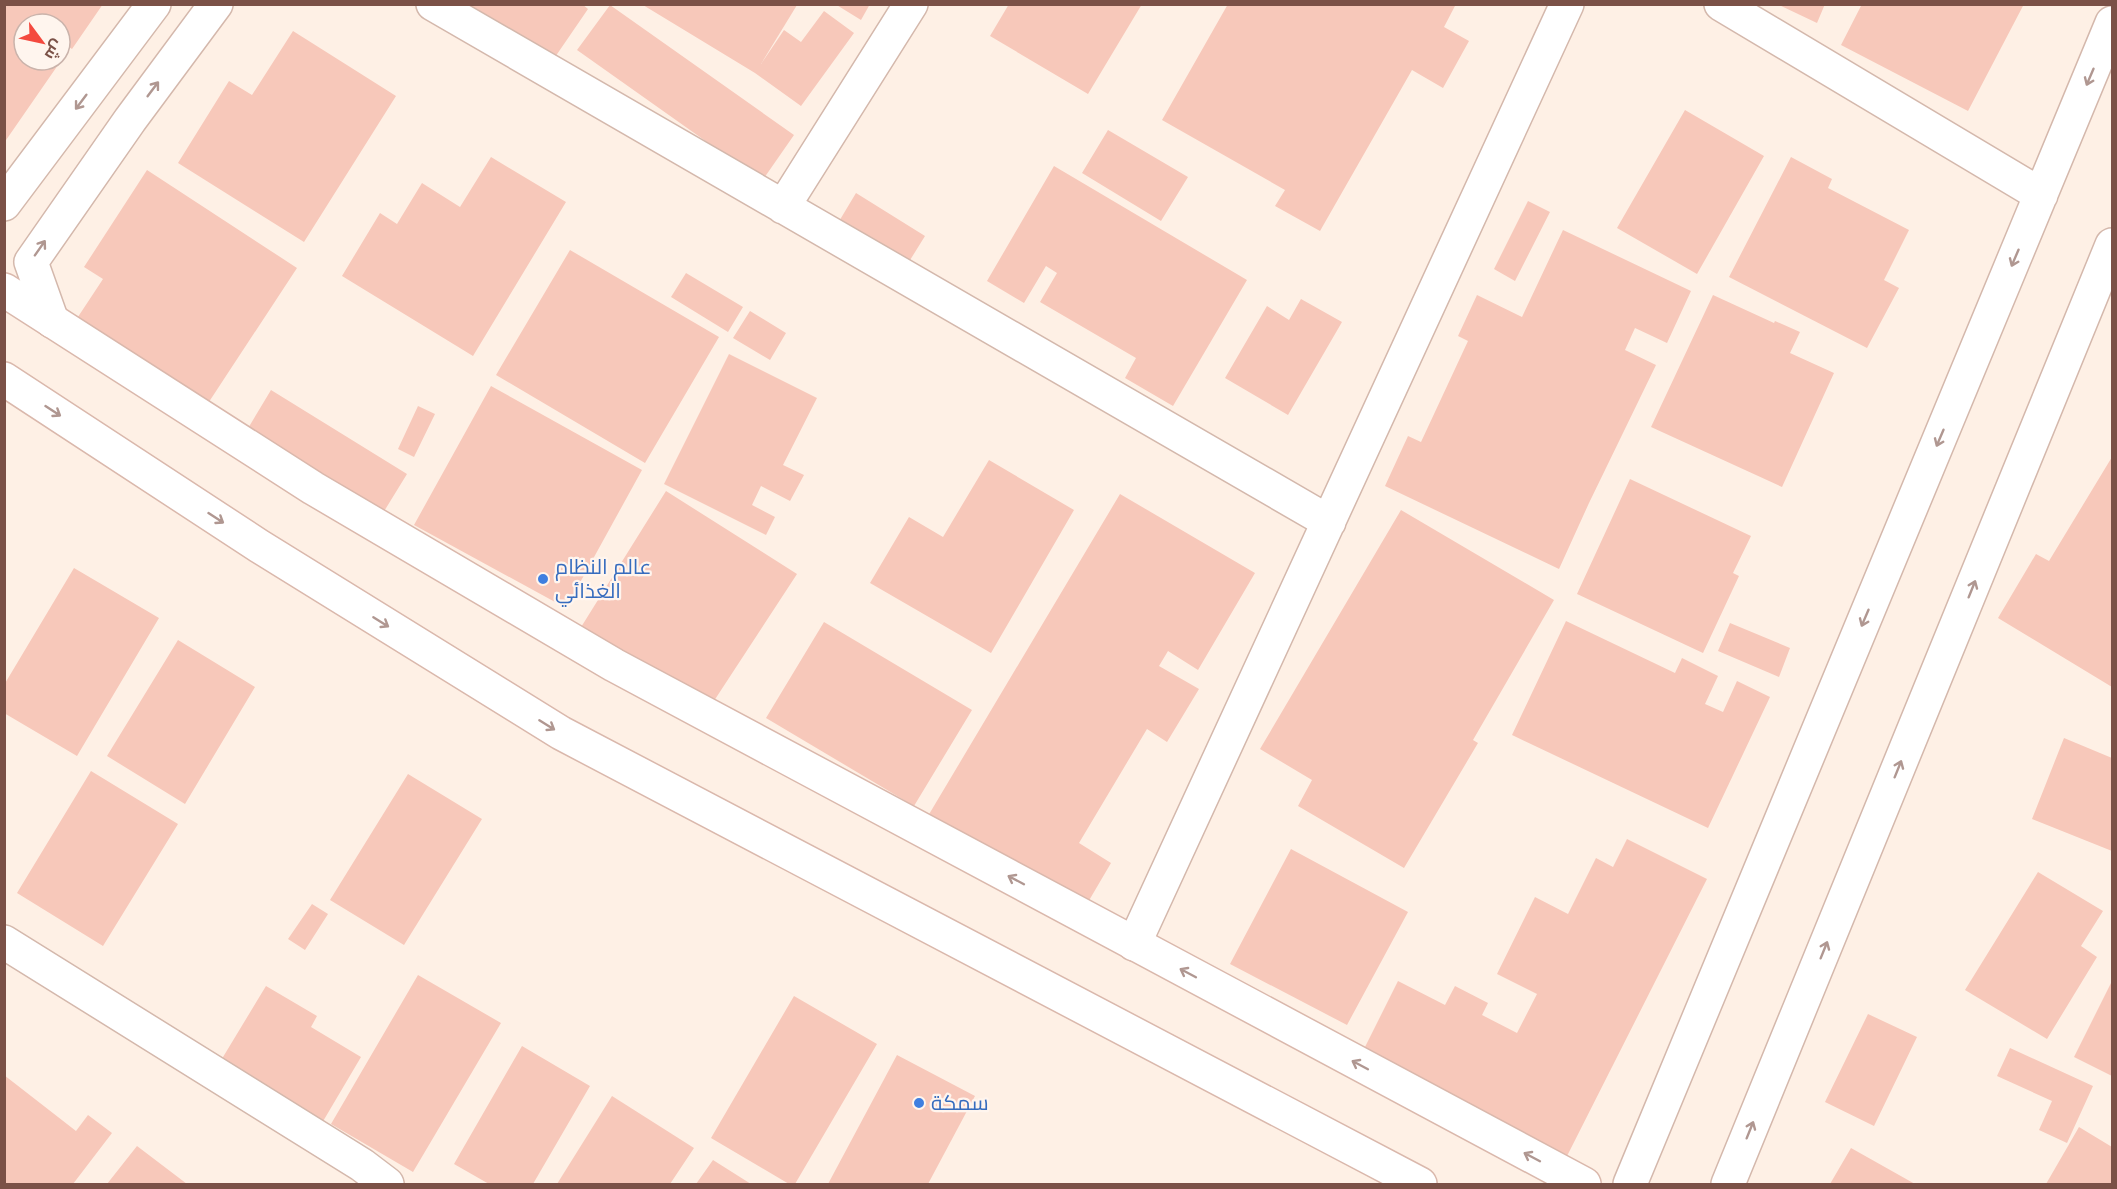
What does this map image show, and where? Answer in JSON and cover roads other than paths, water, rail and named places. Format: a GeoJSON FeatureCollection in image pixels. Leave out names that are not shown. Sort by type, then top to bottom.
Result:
{"type":"FeatureCollection","features":[{"type":"Feature","properties":{"kind":"street"},"geometry":{"type":"LineString","coordinates":[[4,204],[154,4]]}},
{"type":"Feature","properties":{"kind":"street"},"geometry":{"type":"LineString","coordinates":[[52,321],[31,262],[130,120],[216,4]]}},
{"type":"Feature","properties":{"kind":"street"},"geometry":{"type":"LineString","coordinates":[[433,4],[1329,522]]}},
{"type":"Feature","properties":{"kind":"street"},"geometry":{"type":"LineString","coordinates":[[783,207],[911,4]]}},
{"type":"Feature","properties":{"kind":"street"},"geometry":{"type":"LineString","coordinates":[[1134,944],[1567,4]]}},
{"type":"Feature","properties":{"kind":"street"},"geometry":{"type":"LineString","coordinates":[[1721,4],[2041,195]]}},
{"type":"Feature","properties":{"kind":"street"},"geometry":{"type":"LineString","coordinates":[[1630,1185],[2112,23]]}},
{"type":"Feature","properties":{"kind":"street"},"geometry":{"type":"LineString","coordinates":[[1728,1185],[2112,245]]}},
{"type":"Feature","properties":{"kind":"street"},"geometry":{"type":"LineString","coordinates":[[4,290],[313,489],[614,664],[1584,1185]]}},
{"type":"Feature","properties":{"kind":"street"},"geometry":{"type":"LineString","coordinates":[[4,379],[259,546],[561,734],[1420,1185]]}},
{"type":"Feature","properties":{"kind":"street"},"geometry":{"type":"LineString","coordinates":[[4,942],[365,1178]]}},
{"type":"Feature","properties":{"kind":"place","name":"عالم النظام الغذائي"},"geometry":{"type":"Point","coordinates":[543,579]}},
{"type":"Feature","properties":{"kind":"place","name":"سمكة"},"geometry":{"type":"Point","coordinates":[919,1103]}}]}
